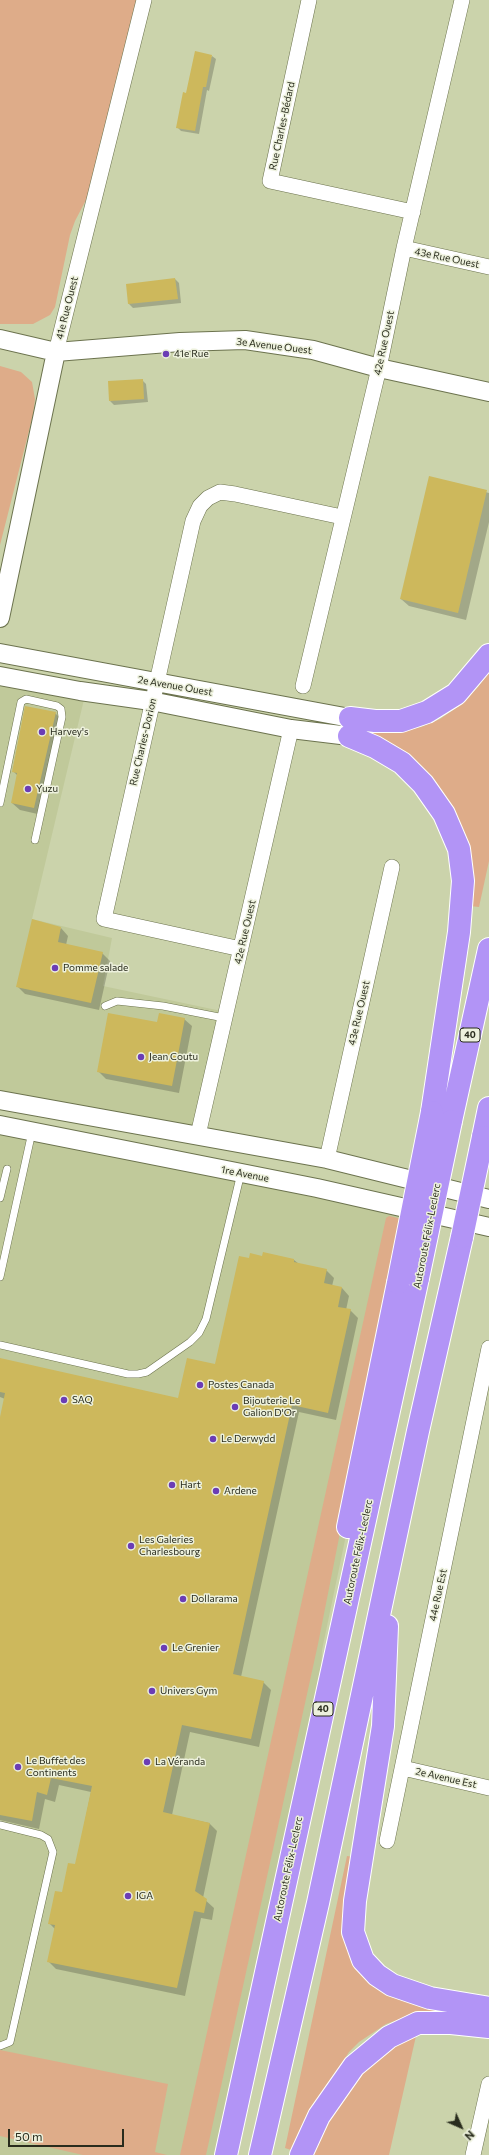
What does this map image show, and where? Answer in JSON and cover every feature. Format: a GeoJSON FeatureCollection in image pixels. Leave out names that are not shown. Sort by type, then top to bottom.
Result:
{"type":"FeatureCollection","features":[{"type":"Feature","properties":{"kind":"highway"},"geometry":{"type":"LineString","coordinates":[[349,727],[402,721],[428,712],[456,694],[489,655]]}},
{"type":"Feature","properties":{"kind":"highway"},"geometry":{"type":"LineString","coordinates":[[349,727],[375,747],[402,763],[423,784],[444,814],[459,849],[463,880],[441,1116]]}},
{"type":"Feature","properties":{"kind":"highway","name":"Autoroute Félix-Leclerc"},"geometry":{"type":"LineString","coordinates":[[228,2147],[319,1729],[441,1116],[489,950]]}},
{"type":"Feature","properties":{"kind":"highway"},"geometry":{"type":"LineString","coordinates":[[260,2155],[318,1903],[418,1431],[451,1290],[489,1108]]}},
{"type":"Feature","properties":{"kind":"highway"},"geometry":{"type":"LineString","coordinates":[[387,1579],[386,1676],[383,1726],[355,1901],[353,1932],[363,1960],[377,1975],[392,1985],[430,1998],[489,2008]]}},
{"type":"Feature","properties":{"kind":"highway"},"geometry":{"type":"LineString","coordinates":[[301,2155],[319,2116],[354,2066],[390,2038],[418,2023],[451,2023],[489,2027]]}},
{"type":"Feature","properties":{"kind":"street","name":"41e Rue Ouest"},"geometry":{"type":"LineString","coordinates":[[0,618],[56,352],[144,0]]}},
{"type":"Feature","properties":{"kind":"street","name":"Rue Charles-Bédard"},"geometry":{"type":"LineString","coordinates":[[309,0],[270,181],[413,212]]}},
{"type":"Feature","properties":{"kind":"street","name":"42e Rue Ouest"},"geometry":{"type":"LineString","coordinates":[[303,686],[342,517],[379,368],[404,248],[462,0]]}},
{"type":"Feature","properties":{"kind":"street","name":"43e Rue Ouest"},"geometry":{"type":"LineString","coordinates":[[404,248],[489,267]]}},
{"type":"Feature","properties":{"kind":"street","name":"3e Avenue Ouest"},"geometry":{"type":"LineString","coordinates":[[0,339],[56,352],[180,342],[245,340],[313,350],[379,368],[489,392]]}},
{"type":"Feature","properties":{"kind":"street","name":"Rue Charles-Dorion"},"geometry":{"type":"LineString","coordinates":[[241,949],[104,919],[151,701],[193,521],[200,506],[208,498],[220,492],[342,517]]}},
{"type":"Feature","properties":{"kind":"street","name":"2e Avenue Ouest"},"geometry":{"type":"LineString","coordinates":[[0,653],[156,684],[349,727]]}},
{"type":"Feature","properties":{"kind":"street","name":"2e Avenue Ouest"},"geometry":{"type":"LineString","coordinates":[[0,676],[151,701],[291,729],[349,727]]}},
{"type":"Feature","properties":{"kind":"street","name":"42e Rue Ouest"},"geometry":{"type":"LineString","coordinates":[[198,1135],[291,729]]}},
{"type":"Feature","properties":{"kind":"street","name":"43e Rue Ouest"},"geometry":{"type":"LineString","coordinates":[[327,1159],[392,867]]}},
{"type":"Feature","properties":{"kind":"street"},"geometry":{"type":"LineString","coordinates":[[0,1100],[327,1159],[489,1199]]}},
{"type":"Feature","properties":{"kind":"street","name":"1re Avenue"},"geometry":{"type":"LineString","coordinates":[[0,1126],[32,1131],[406,1207],[489,1227]]}},
{"type":"Feature","properties":{"kind":"street","name":"44e Rue Est"},"geometry":{"type":"LineString","coordinates":[[387,1841],[489,1348]]}},
{"type":"Feature","properties":{"kind":"street","name":"2e Avenue Est"},"geometry":{"type":"LineString","coordinates":[[403,1768],[489,1788]]}},
{"type":"Feature","properties":{"kind":"street"},"geometry":{"type":"LineString","coordinates":[[473,2155],[489,2084]]}},
{"type":"Feature","properties":{"kind":"lane"},"geometry":{"type":"LineString","coordinates":[[0,803],[21,702],[26,699],[57,706],[61,709],[62,717],[35,840]]}},
{"type":"Feature","properties":{"kind":"lane"},"geometry":{"type":"LineString","coordinates":[[105,1006],[117,1001],[163,1006],[224,1018]]}},
{"type":"Feature","properties":{"kind":"lane"},"geometry":{"type":"LineString","coordinates":[[0,1277],[32,1131]]}},
{"type":"Feature","properties":{"kind":"lane"},"geometry":{"type":"LineString","coordinates":[[0,1198],[7,1169]]}},
{"type":"Feature","properties":{"kind":"lane"},"geometry":{"type":"LineString","coordinates":[[0,1345],[128,1374],[138,1374],[147,1372],[190,1342],[199,1333],[206,1319],[241,1173]]}},
{"type":"Feature","properties":{"kind":"lane"},"geometry":{"type":"LineString","coordinates":[[0,1825],[41,1835],[48,1839],[53,1852],[10,2042],[0,2046]]}},
{"type":"Feature","properties":{"kind":"shaded area"},"geometry":{"type":"Polygon","coordinates":[[[0,0],[138,0],[97,179],[75,221],[70,235],[55,307],[50,315],[33,324],[0,324],[0,0]]]}},
{"type":"Feature","properties":{"kind":"shaded area"},"geometry":{"type":"Polygon","coordinates":[[[0,366],[21,372],[32,382],[35,399],[33,415],[0,545],[0,366]]]}},
{"type":"Feature","properties":{"kind":"shaded area"},"geometry":{"type":"Polygon","coordinates":[[[489,672],[489,861],[479,907],[470,906],[465,842],[369,735],[371,730],[403,731],[421,727],[440,719],[459,706],[478,687],[489,672]]]}},
{"type":"Feature","properties":{"kind":"shaded area"},"geometry":{"type":"Polygon","coordinates":[[[0,676],[86,691],[32,919],[112,938],[103,986],[226,1012],[198,1135],[0,1100],[0,676]]]}},
{"type":"Feature","properties":{"kind":"shaded area"},"geometry":{"type":"Polygon","coordinates":[[[0,1125],[406,1207],[369,1425],[322,1650],[319,1729],[222,2155],[0,2155],[0,1125]]]}},
{"type":"Feature","properties":{"kind":"shaded area"},"geometry":{"type":"Polygon","coordinates":[[[389,1216],[402,1219],[318,1644],[206,2155],[180,2155],[386,1218],[389,1216]]]}},
{"type":"Feature","properties":{"kind":"shaded area"},"geometry":{"type":"Polygon","coordinates":[[[347,1856],[353,1857],[360,1964],[458,2015],[433,2012],[403,2018],[386,2024],[359,2042],[349,2052],[326,2088],[294,2151],[285,2148],[347,1856]]]}},
{"type":"Feature","properties":{"kind":"shaded area"},"geometry":{"type":"Polygon","coordinates":[[[416,2036],[389,2155],[312,2155],[329,2117],[361,2070],[385,2047],[416,2036]]]}},
{"type":"Feature","properties":{"kind":"shaded area"},"geometry":{"type":"Polygon","coordinates":[[[0,2050],[168,2084],[155,2152],[167,2155],[83,2155],[0,2136],[0,2050]]]}},
{"type":"Feature","properties":{"kind":"building"},"geometry":{"type":"Polygon","coordinates":[[[195,51],[212,55],[206,87],[203,87],[195,131],[176,128],[183,92],[186,93],[195,51]]]}},
{"type":"Feature","properties":{"kind":"building"},"geometry":{"type":"Polygon","coordinates":[[[175,278],[178,299],[128,304],[126,284],[175,278]]]}},
{"type":"Feature","properties":{"kind":"building"},"geometry":{"type":"Polygon","coordinates":[[[143,379],[144,399],[109,401],[108,381],[143,379]]]}},
{"type":"Feature","properties":{"kind":"building"},"geometry":{"type":"Polygon","coordinates":[[[429,476],[487,490],[458,613],[400,599],[429,476]]]}},
{"type":"Feature","properties":{"kind":"building"},"geometry":{"type":"Polygon","coordinates":[[[25,706],[56,712],[34,808],[11,803],[17,773],[12,772],[25,706]]]}},
{"type":"Feature","properties":{"kind":"building"},"geometry":{"type":"Polygon","coordinates":[[[32,919],[61,927],[58,942],[103,952],[91,1003],[16,987],[32,919]]]}},
{"type":"Feature","properties":{"kind":"building"},"geometry":{"type":"Polygon","coordinates":[[[108,1013],[157,1022],[159,1013],[185,1018],[172,1086],[97,1072],[108,1013]]]}},
{"type":"Feature","properties":{"kind":"building","name":"Les Galeries Charlesbourg"},"geometry":{"type":"Polygon","coordinates":[[[263,1252],[294,1259],[294,1262],[327,1269],[324,1283],[342,1287],[338,1307],[351,1309],[328,1413],[292,1405],[233,1674],[264,1681],[251,1739],[182,1725],[163,1812],[210,1823],[195,1891],[207,1899],[204,1913],[194,1911],[177,1988],[47,1962],[55,1925],[48,1924],[55,1891],[62,1892],[68,1863],[75,1864],[92,1786],[51,1778],[47,1795],[37,1792],[32,1821],[0,1815],[0,1417],[5,1393],[0,1392],[0,1358],[178,1398],[187,1358],[215,1364],[239,1256],[249,1258],[250,1253],[262,1256],[263,1252]]]}},
{"type":"Feature","properties":{"kind":"place","name":"41e Rue"},"geometry":{"type":"Point","coordinates":[166,354]}},
{"type":"Feature","properties":{"kind":"place","name":"Harvey's"},"geometry":{"type":"Point","coordinates":[42,732]}},
{"type":"Feature","properties":{"kind":"place","name":"Yuzu"},"geometry":{"type":"Point","coordinates":[28,789]}},
{"type":"Feature","properties":{"kind":"place","name":"Pomme salade"},"geometry":{"type":"Point","coordinates":[55,968]}},
{"type":"Feature","properties":{"kind":"place","name":"Jean Coutu"},"geometry":{"type":"Point","coordinates":[141,1057]}},
{"type":"Feature","properties":{"kind":"place","name":"Postes Canada"},"geometry":{"type":"Point","coordinates":[200,1385]}},
{"type":"Feature","properties":{"kind":"place","name":"SAQ"},"geometry":{"type":"Point","coordinates":[64,1400]}},
{"type":"Feature","properties":{"kind":"place","name":"Bijouterie Le Galion D'Or"},"geometry":{"type":"Point","coordinates":[235,1407]}},
{"type":"Feature","properties":{"kind":"place","name":"Le Derwydd"},"geometry":{"type":"Point","coordinates":[213,1439]}},
{"type":"Feature","properties":{"kind":"place","name":"Hart"},"geometry":{"type":"Point","coordinates":[172,1485]}},
{"type":"Feature","properties":{"kind":"place","name":"Ardene"},"geometry":{"type":"Point","coordinates":[216,1491]}},
{"type":"Feature","properties":{"kind":"place","name":"Les Galeries Charlesbourg"},"geometry":{"type":"Point","coordinates":[131,1546]}},
{"type":"Feature","properties":{"kind":"place","name":"Dollarama"},"geometry":{"type":"Point","coordinates":[183,1599]}},
{"type":"Feature","properties":{"kind":"place","name":"Le Grenier"},"geometry":{"type":"Point","coordinates":[164,1648]}},
{"type":"Feature","properties":{"kind":"place","name":"Univers Gym"},"geometry":{"type":"Point","coordinates":[152,1691]}},
{"type":"Feature","properties":{"kind":"place","name":"La Véranda"},"geometry":{"type":"Point","coordinates":[147,1762]}},
{"type":"Feature","properties":{"kind":"place","name":"Le Buffet des Continents"},"geometry":{"type":"Point","coordinates":[18,1767]}},
{"type":"Feature","properties":{"kind":"place","name":"IGA"},"geometry":{"type":"Point","coordinates":[128,1896]}}]}
